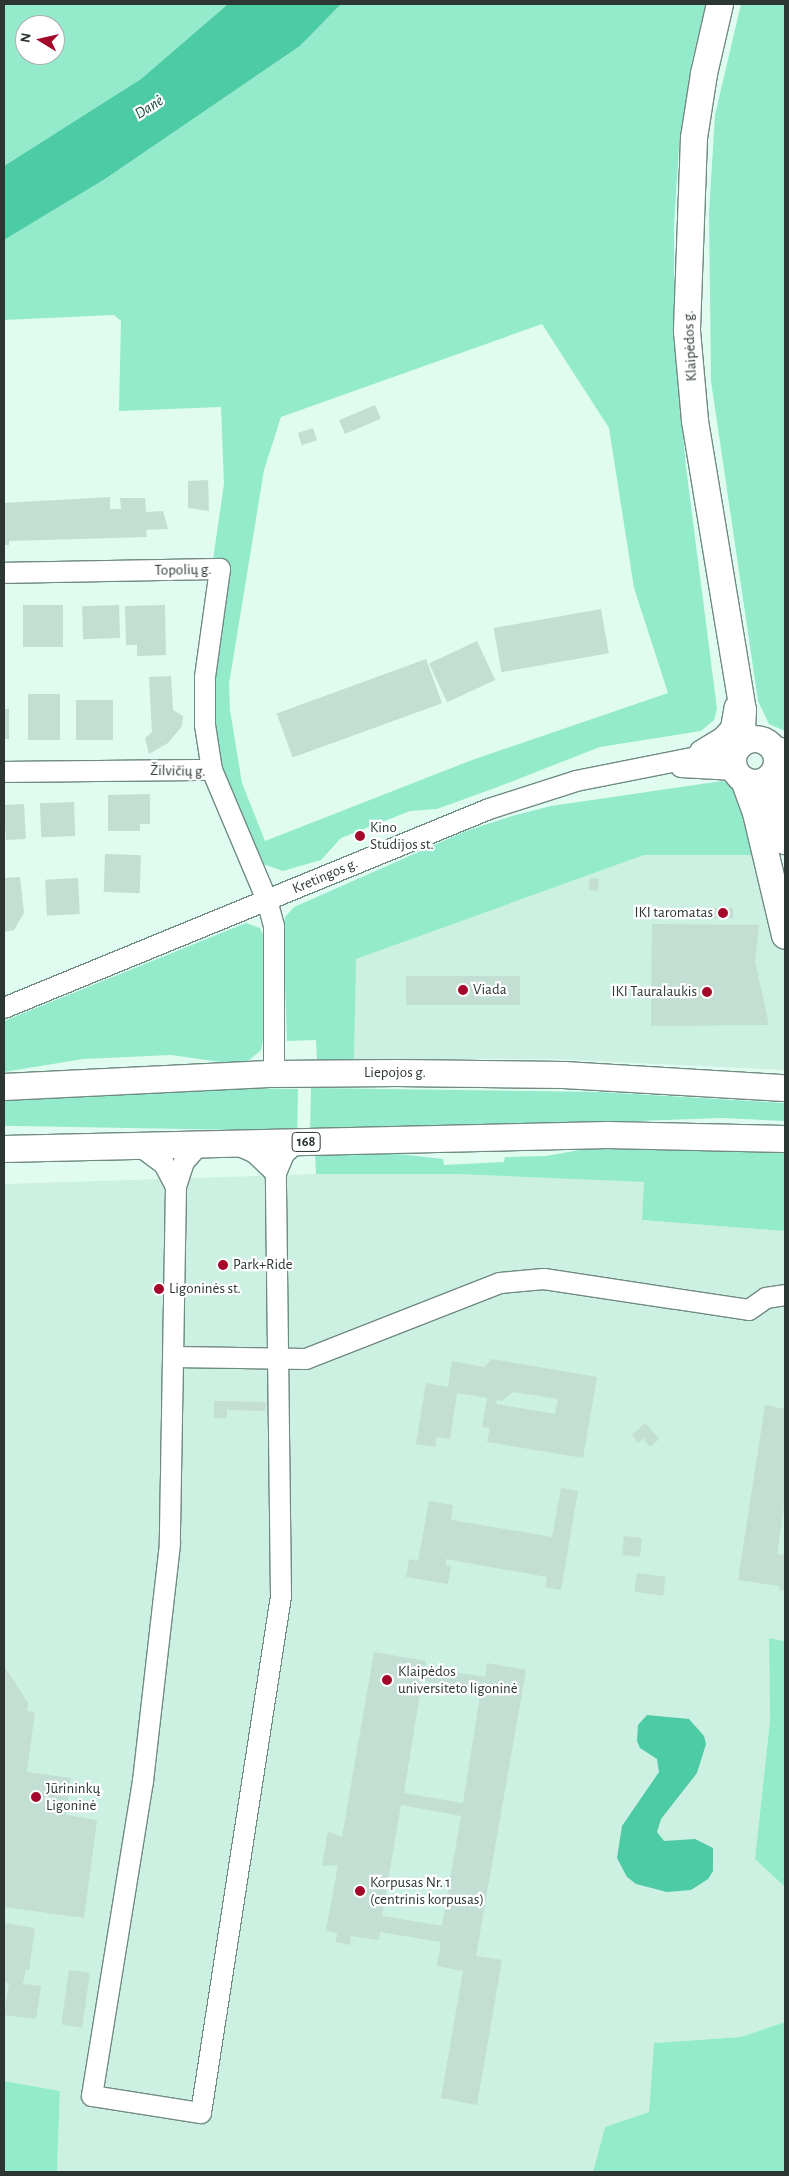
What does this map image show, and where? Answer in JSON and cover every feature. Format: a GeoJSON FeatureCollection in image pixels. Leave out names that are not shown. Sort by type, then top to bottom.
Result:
{"type":"FeatureCollection","features":[{"type":"Feature","properties":{"kind":"main road","name":"Klaipėdos g."},"geometry":{"type":"LineString","coordinates":[[720,4],[704,74],[694,138],[687,331],[695,421],[741,698]]}},
{"type":"Feature","properties":{"kind":"main road"},"geometry":{"type":"LineString","coordinates":[[741,698],[764,766],[785,841]]}},
{"type":"Feature","properties":{"kind":"main road"},"geometry":{"type":"LineString","coordinates":[[764,766],[756,813],[785,936]]}},
{"type":"Feature","properties":{"kind":"main road","name":"Liepojos g."},"geometry":{"type":"LineString","coordinates":[[4,1087],[274,1074],[564,1075],[743,1084],[785,1088]]}},
{"type":"Feature","properties":{"kind":"main road"},"geometry":{"type":"LineString","coordinates":[[743,1084],[757,1078],[785,1077]]}},
{"type":"Feature","properties":{"kind":"main road","name":"168"},"geometry":{"type":"LineString","coordinates":[[4,1149],[608,1135],[785,1139]]}},
{"type":"Feature","properties":{"kind":"street","name":"Topolių g."},"geometry":{"type":"LineString","coordinates":[[4,573],[220,569],[205,677],[205,725],[212,770]]}},
{"type":"Feature","properties":{"kind":"street","name":"Klaipėdos g."},"geometry":{"type":"LineString","coordinates":[[686,759],[722,738],[731,728],[741,698]]}},
{"type":"Feature","properties":{"kind":"street","name":"Kretingos g."},"geometry":{"type":"LineString","coordinates":[[4,1008],[450,824],[541,791],[611,773],[654,767],[686,759],[764,766]]}},
{"type":"Feature","properties":{"kind":"street","name":"Kretingos g."},"geometry":{"type":"LineString","coordinates":[[654,767],[764,766]]}},
{"type":"Feature","properties":{"kind":"street","name":"Žilvičių g."},"geometry":{"type":"LineString","coordinates":[[4,772],[212,770],[267,900],[274,926],[274,1074]]}},
{"type":"Feature","properties":{"kind":"street"},"geometry":{"type":"LineString","coordinates":[[200,1144],[184,1162],[176,1187],[170,1544],[143,1781],[92,2096],[201,2113],[281,1596],[276,1173],[284,1154],[297,1142]]}},
{"type":"Feature","properties":{"kind":"street"},"geometry":{"type":"LineString","coordinates":[[233,1144],[254,1153],[276,1173]]}},
{"type":"Feature","properties":{"kind":"street"},"geometry":{"type":"LineString","coordinates":[[138,1145],[164,1164],[176,1187]]}},
{"type":"Feature","properties":{"kind":"street"},"geometry":{"type":"LineString","coordinates":[[174,1357],[277,1360],[306,1358],[500,1283],[544,1279],[750,1310],[766,1298],[785,1295]]}},
{"type":"Feature","properties":{"kind":"shaded area"},"geometry":{"type":"Polygon","coordinates":[[[4,4],[228,4],[141,79],[4,166],[4,4]]]}},
{"type":"Feature","properties":{"kind":"shaded area"},"geometry":{"type":"Polygon","coordinates":[[[341,4],[707,4],[692,60],[679,146],[674,226],[674,342],[686,467],[717,709],[714,720],[701,731],[600,747],[437,809],[410,811],[341,838],[321,860],[283,871],[263,864],[244,874],[208,777],[198,661],[224,484],[221,407],[119,411],[121,321],[114,315],[4,320],[4,240],[105,179],[300,46],[341,4]],[[542,324],[281,417],[264,470],[229,684],[230,710],[242,783],[265,841],[472,760],[668,693],[634,588],[609,428],[542,324]]]}},
{"type":"Feature","properties":{"kind":"shaded area"},"geometry":{"type":"Polygon","coordinates":[[[741,4],[785,4],[785,731],[769,724],[758,701],[711,381],[709,213],[715,115],[741,4]]]}},
{"type":"Feature","properties":{"kind":"shaded area"},"geometry":{"type":"Polygon","coordinates":[[[722,781],[732,784],[760,855],[644,855],[356,959],[354,1059],[317,1060],[316,1040],[287,1041],[283,929],[285,917],[294,907],[466,831],[512,816],[551,806],[722,781]]]}},
{"type":"Feature","properties":{"kind":"shaded area"},"geometry":{"type":"Polygon","coordinates":[[[644,855],[760,855],[785,955],[785,1070],[549,1059],[354,1059],[355,959],[644,855]]]}},
{"type":"Feature","properties":{"kind":"shaded area"},"geometry":{"type":"Polygon","coordinates":[[[246,923],[260,928],[263,935],[264,1034],[261,1050],[248,1061],[235,1064],[171,1055],[83,1059],[4,1072],[4,1021],[246,923]]]}},
{"type":"Feature","properties":{"kind":"shaded area"},"geometry":{"type":"Polygon","coordinates":[[[4,1084],[298,1089],[297,1131],[4,1126],[4,1084]]]}},
{"type":"Feature","properties":{"kind":"shaded area"},"geometry":{"type":"Polygon","coordinates":[[[311,1088],[599,1092],[785,1103],[785,1121],[721,1118],[310,1133],[311,1088]]]}},
{"type":"Feature","properties":{"kind":"shaded area"},"geometry":{"type":"Polygon","coordinates":[[[591,1148],[785,1153],[785,1231],[642,1220],[644,1182],[456,1174],[316,1174],[315,1152],[364,1150],[443,1159],[444,1165],[504,1162],[505,1157],[546,1156],[591,1148]]]}},
{"type":"Feature","properties":{"kind":"shaded area","name":"Klaipėdos universiteto ligoninė"},"geometry":{"type":"Polygon","coordinates":[[[316,1174],[456,1174],[645,1182],[642,1220],[785,1231],[785,1640],[769,1639],[770,1720],[755,1859],[785,1887],[785,2022],[741,2037],[654,2043],[649,2112],[605,2127],[593,2172],[57,2172],[60,2091],[4,2081],[4,1184],[316,1174]]]}},
{"type":"Feature","properties":{"kind":"shaded area"},"geometry":{"type":"Polygon","coordinates":[[[769,1638],[785,1641],[785,1887],[755,1859],[770,1720],[769,1638]]]}},
{"type":"Feature","properties":{"kind":"shaded area"},"geometry":{"type":"Polygon","coordinates":[[[785,2022],[785,2172],[593,2172],[605,2127],[649,2112],[654,2043],[741,2037],[785,2022]]]}},
{"type":"Feature","properties":{"kind":"shaded area"},"geometry":{"type":"Polygon","coordinates":[[[4,2081],[60,2091],[57,2172],[4,2172],[4,2081]]]}},
{"type":"Feature","properties":{"kind":"water","name":"Danė"},"geometry":{"type":"Polygon","coordinates":[[[228,4],[341,4],[300,46],[105,179],[4,240],[4,166],[141,79],[228,4]]]}},
{"type":"Feature","properties":{"kind":"water"},"geometry":{"type":"Polygon","coordinates":[[[647,1715],[689,1719],[704,1736],[706,1744],[697,1773],[661,1819],[657,1832],[664,1841],[695,1839],[713,1848],[713,1871],[708,1879],[691,1890],[667,1892],[636,1884],[627,1877],[617,1858],[622,1826],[659,1772],[657,1759],[640,1748],[637,1741],[638,1725],[647,1715]]]}},
{"type":"Feature","properties":{"kind":"building"},"geometry":{"type":"Polygon","coordinates":[[[375,405],[381,419],[345,434],[339,420],[375,405]]]}},
{"type":"Feature","properties":{"kind":"building"},"geometry":{"type":"Polygon","coordinates":[[[313,428],[317,440],[302,445],[298,433],[313,428]]]}},
{"type":"Feature","properties":{"kind":"building"},"geometry":{"type":"Polygon","coordinates":[[[208,480],[209,511],[188,508],[188,481],[208,480]]]}},
{"type":"Feature","properties":{"kind":"building"},"geometry":{"type":"Polygon","coordinates":[[[110,497],[110,509],[121,509],[120,498],[145,498],[146,512],[163,511],[168,529],[146,530],[147,537],[9,541],[9,545],[4,545],[4,503],[110,497]]]}},
{"type":"Feature","properties":{"kind":"building"},"geometry":{"type":"Polygon","coordinates":[[[23,605],[63,605],[63,647],[23,647],[23,605]]]}},
{"type":"Feature","properties":{"kind":"building"},"geometry":{"type":"Polygon","coordinates":[[[119,605],[120,638],[83,639],[82,606],[119,605]]]}},
{"type":"Feature","properties":{"kind":"building"},"geometry":{"type":"Polygon","coordinates":[[[165,605],[166,655],[137,656],[137,645],[126,645],[125,606],[165,605]]]}},
{"type":"Feature","properties":{"kind":"building"},"geometry":{"type":"Polygon","coordinates":[[[601,609],[609,653],[501,672],[494,628],[601,609]]]}},
{"type":"Feature","properties":{"kind":"building"},"geometry":{"type":"Polygon","coordinates":[[[477,641],[495,680],[447,702],[429,663],[477,641]]]}},
{"type":"Feature","properties":{"kind":"building"},"geometry":{"type":"Polygon","coordinates":[[[426,659],[442,703],[293,758],[277,713],[426,659]]]}},
{"type":"Feature","properties":{"kind":"building"},"geometry":{"type":"Polygon","coordinates":[[[171,676],[173,710],[183,716],[182,726],[168,743],[149,754],[145,738],[152,732],[149,677],[171,676]]]}},
{"type":"Feature","properties":{"kind":"building"},"geometry":{"type":"Polygon","coordinates":[[[28,694],[60,694],[60,740],[28,740],[28,694]]]}},
{"type":"Feature","properties":{"kind":"building"},"geometry":{"type":"Polygon","coordinates":[[[76,700],[113,700],[113,740],[76,740],[76,700]]]}},
{"type":"Feature","properties":{"kind":"building"},"geometry":{"type":"Polygon","coordinates":[[[4,709],[9,709],[9,739],[4,739],[4,709]]]}},
{"type":"Feature","properties":{"kind":"building"},"geometry":{"type":"Polygon","coordinates":[[[150,794],[150,824],[140,824],[140,831],[108,831],[108,795],[150,794]]]}},
{"type":"Feature","properties":{"kind":"building"},"geometry":{"type":"Polygon","coordinates":[[[74,802],[75,836],[41,837],[40,803],[74,802]]]}},
{"type":"Feature","properties":{"kind":"building"},"geometry":{"type":"Polygon","coordinates":[[[24,804],[26,839],[6,840],[4,805],[24,804]]]}},
{"type":"Feature","properties":{"kind":"building"},"geometry":{"type":"Polygon","coordinates":[[[105,854],[141,855],[140,893],[104,892],[105,854]]]}},
{"type":"Feature","properties":{"kind":"building"},"geometry":{"type":"Polygon","coordinates":[[[20,877],[24,913],[14,930],[4,932],[4,878],[20,877]]]}},
{"type":"Feature","properties":{"kind":"building"},"geometry":{"type":"Polygon","coordinates":[[[78,878],[80,914],[47,916],[45,880],[78,878]]]}},
{"type":"Feature","properties":{"kind":"building"},"geometry":{"type":"Polygon","coordinates":[[[590,878],[599,879],[598,891],[589,890],[590,878]]]}},
{"type":"Feature","properties":{"kind":"building","name":"IKI taromatas"},"geometry":{"type":"Polygon","coordinates":[[[714,908],[733,908],[733,918],[714,918],[714,908]]]}},
{"type":"Feature","properties":{"kind":"building","name":"IKI Tauralaukis"},"geometry":{"type":"Polygon","coordinates":[[[652,924],[759,925],[755,961],[769,1025],[651,1026],[652,924]]]}},
{"type":"Feature","properties":{"kind":"building","name":"Viada"},"geometry":{"type":"Polygon","coordinates":[[[406,976],[520,976],[520,1005],[406,1005],[406,976]]]}},
{"type":"Feature","properties":{"kind":"building"},"geometry":{"type":"Polygon","coordinates":[[[492,1359],[597,1377],[583,1458],[487,1442],[490,1428],[482,1427],[487,1398],[457,1393],[450,1439],[437,1437],[435,1447],[416,1444],[426,1383],[448,1387],[452,1361],[484,1367],[492,1359]],[[513,1392],[502,1401],[497,1400],[496,1404],[555,1414],[558,1399],[513,1392]]]}},
{"type":"Feature","properties":{"kind":"building"},"geometry":{"type":"Polygon","coordinates":[[[214,1401],[266,1402],[265,1411],[227,1410],[227,1418],[214,1418],[214,1401]]]}},
{"type":"Feature","properties":{"kind":"building"},"geometry":{"type":"Polygon","coordinates":[[[765,1405],[785,1409],[785,1500],[777,1554],[785,1555],[785,1591],[779,1590],[780,1586],[738,1580],[765,1405]]]}},
{"type":"Feature","properties":{"kind":"building"},"geometry":{"type":"Polygon","coordinates":[[[645,1423],[659,1439],[650,1447],[643,1438],[638,1443],[632,1435],[645,1423]]]}},
{"type":"Feature","properties":{"kind":"building"},"geometry":{"type":"Polygon","coordinates":[[[561,1488],[578,1491],[561,1590],[545,1587],[547,1577],[446,1559],[446,1565],[451,1566],[448,1584],[406,1577],[409,1559],[418,1561],[429,1501],[453,1505],[451,1520],[552,1537],[561,1488]]]}},
{"type":"Feature","properties":{"kind":"building"},"geometry":{"type":"Polygon","coordinates":[[[624,1536],[642,1538],[640,1557],[622,1555],[624,1536]]]}},
{"type":"Feature","properties":{"kind":"building"},"geometry":{"type":"Polygon","coordinates":[[[637,1573],[666,1577],[663,1596],[634,1592],[637,1573]]]}},
{"type":"Feature","properties":{"kind":"building","name":"Korpusas Nr. 1 (centrinis korpusas)"},"geometry":{"type":"Polygon","coordinates":[[[374,1652],[426,1661],[425,1667],[485,1677],[487,1663],[526,1670],[476,1956],[502,1960],[477,2105],[441,2098],[463,1971],[437,1966],[441,1942],[380,1932],[379,1940],[351,1936],[350,1945],[336,1942],[337,1933],[326,1931],[338,1865],[322,1866],[328,1831],[342,1837],[374,1652]],[[422,1681],[404,1793],[463,1803],[481,1690],[422,1681]],[[401,1805],[382,1916],[442,1926],[461,1816],[401,1805]]]}},
{"type":"Feature","properties":{"kind":"building","name":"Jūrininkų Ligoninė"},"geometry":{"type":"Polygon","coordinates":[[[4,1666],[28,1703],[27,1711],[35,1712],[27,1772],[71,1778],[66,1815],[97,1820],[84,1918],[4,1907],[4,1666]]]}},
{"type":"Feature","properties":{"kind":"building"},"geometry":{"type":"Polygon","coordinates":[[[4,1923],[35,1928],[29,1970],[26,1969],[23,1984],[41,1986],[36,2019],[4,2015],[9,1983],[4,1982],[4,1923]]]}},
{"type":"Feature","properties":{"kind":"building"},"geometry":{"type":"Polygon","coordinates":[[[69,1970],[90,1973],[82,2027],[61,2024],[69,1970]]]}},
{"type":"Feature","properties":{"kind":"place","name":"Kino Studijos st."},"geometry":{"type":"Point","coordinates":[360,836]}},
{"type":"Feature","properties":{"kind":"place","name":"IKI taromatas"},"geometry":{"type":"Point","coordinates":[723,913]}},
{"type":"Feature","properties":{"kind":"place","name":"Viada"},"geometry":{"type":"Point","coordinates":[463,990]}},
{"type":"Feature","properties":{"kind":"place","name":"IKI Tauralaukis"},"geometry":{"type":"Point","coordinates":[707,992]}},
{"type":"Feature","properties":{"kind":"place","name":"Park+Ride"},"geometry":{"type":"Point","coordinates":[223,1265]}},
{"type":"Feature","properties":{"kind":"place","name":"Ligoninės st."},"geometry":{"type":"Point","coordinates":[159,1289]}},
{"type":"Feature","properties":{"kind":"place","name":"Klaipėdos universiteto ligoninė"},"geometry":{"type":"Point","coordinates":[387,1680]}},
{"type":"Feature","properties":{"kind":"place","name":"Jūrininkų Ligoninė"},"geometry":{"type":"Point","coordinates":[36,1797]}},
{"type":"Feature","properties":{"kind":"place","name":"Korpusas Nr. 1 (centrinis korpusas)"},"geometry":{"type":"Point","coordinates":[360,1891]}}]}
